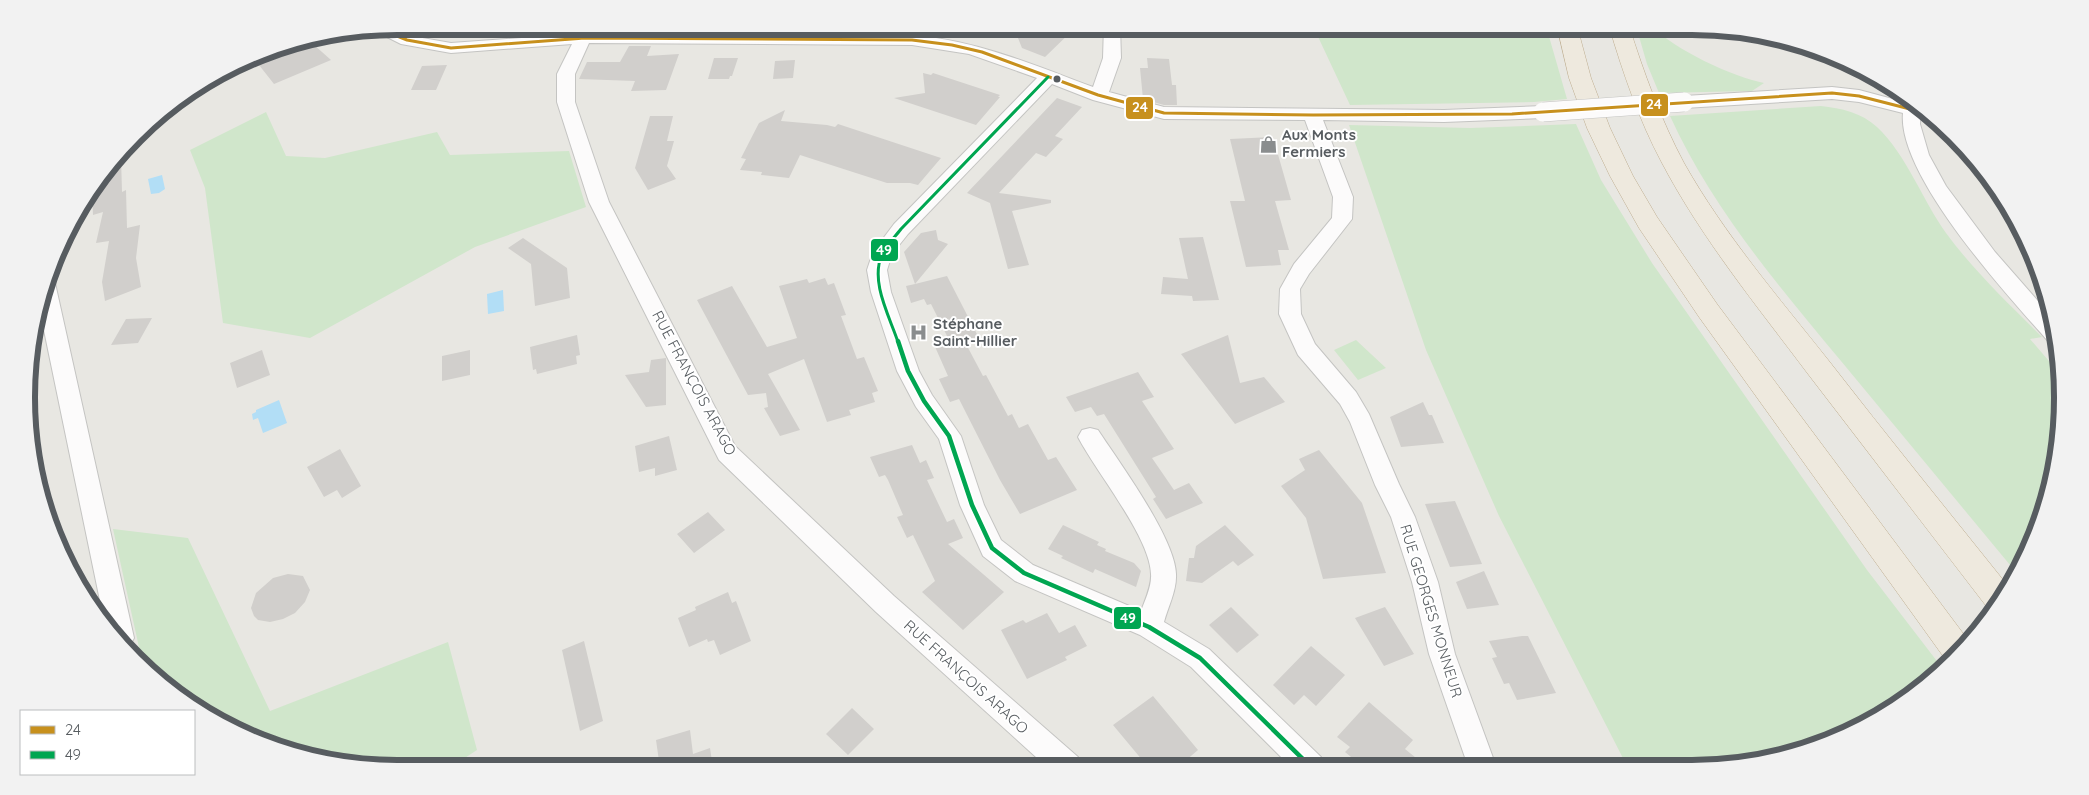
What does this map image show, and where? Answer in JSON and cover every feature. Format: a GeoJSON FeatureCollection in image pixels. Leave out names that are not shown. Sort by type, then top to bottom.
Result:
{"type":"FeatureCollection","features":[{"type":"Feature","properties":{"kind":"highway"},"geometry":{"type":"LineString","coordinates":[[1568,35],[1584,90],[1599,130],[1618,171],[1646,221],[1700,299],[1954,647]]}},
{"type":"Feature","properties":{"kind":"highway"},"geometry":{"type":"LineString","coordinates":[[1622,35],[1630,65],[1674,164],[1713,226],[1814,362],[1996,594]]}},
{"type":"Feature","properties":{"kind":"street"},"geometry":{"type":"LineString","coordinates":[[395,35],[407,40],[451,48],[539,41],[571,35]]}},
{"type":"Feature","properties":{"kind":"street"},"geometry":{"type":"LineString","coordinates":[[539,41],[549,35]]}},
{"type":"Feature","properties":{"kind":"street","name":"RUE FRANÇOIS ARAGO"},"geometry":{"type":"LineString","coordinates":[[586,35],[566,74],[566,102],[599,202],[727,453],[885,604],[1060,760]]}},
{"type":"Feature","properties":{"kind":"street"},"geometry":{"type":"LineString","coordinates":[[709,35],[912,40],[956,46],[990,55],[1099,96],[1140,109],[1164,114],[1453,115],[1543,112],[1832,93],[1903,104]]}},
{"type":"Feature","properties":{"kind":"street"},"geometry":{"type":"LineString","coordinates":[[1099,96],[1112,58],[1112,35]]}},
{"type":"Feature","properties":{"kind":"street"},"geometry":{"type":"LineString","coordinates":[[1048,77],[897,234],[883,252],[877,270],[881,292],[908,370],[924,401],[949,436],[972,505],[992,548],[1024,573],[1149,627],[1200,658],[1305,760]]}},
{"type":"Feature","properties":{"kind":"street"},"geometry":{"type":"LineString","coordinates":[[1911,109],[1913,138],[1924,164],[1946,201],[2010,284],[2046,324]]}},
{"type":"Feature","properties":{"kind":"street","name":"RUE GEORGES MONNEUR"},"geometry":{"type":"LineString","coordinates":[[1313,115],[1343,197],[1342,219],[1301,269],[1290,289],[1290,314],[1306,349],[1348,398],[1361,420],[1387,485],[1403,517],[1425,582],[1442,654],[1480,760]]}},
{"type":"Feature","properties":{"kind":"street"},"geometry":{"type":"LineString","coordinates":[[48,299],[119,630]]}},
{"type":"Feature","properties":{"kind":"street"},"geometry":{"type":"LineString","coordinates":[[1090,438],[1123,489],[1162,558],[1164,574],[1149,627]]}},
{"type":"Feature","properties":{"kind":"green space"},"geometry":{"type":"Polygon","coordinates":[[[1317,35],[1549,35],[1567,99],[1534,102],[1350,105],[1317,35]]]}},
{"type":"Feature","properties":{"kind":"green space"},"geometry":{"type":"Polygon","coordinates":[[[1639,35],[1662,35],[1688,53],[1704,61],[1736,75],[1764,83],[1752,91],[1659,93],[1647,64],[1639,35]]]}},
{"type":"Feature","properties":{"kind":"green space"},"geometry":{"type":"Polygon","coordinates":[[[1821,106],[1844,110],[1865,118],[1877,127],[1897,150],[1946,233],[1957,247],[1980,274],[2042,337],[2030,339],[2052,365],[2054,398],[2051,445],[2042,491],[2035,514],[2012,567],[1793,303],[1747,244],[1705,182],[1670,116],[1821,106]]]}},
{"type":"Feature","properties":{"kind":"green space"},"geometry":{"type":"Polygon","coordinates":[[[266,112],[286,156],[325,158],[437,132],[450,155],[569,151],[586,207],[475,247],[310,338],[223,323],[205,188],[190,150],[266,112]]]}},
{"type":"Feature","properties":{"kind":"green space"},"geometry":{"type":"Polygon","coordinates":[[[1576,124],[1601,180],[1652,263],[1867,570],[1938,663],[1931,670],[1893,699],[1852,723],[1785,748],[1739,757],[1715,759],[1624,760],[1499,516],[1426,350],[1349,125],[1470,128],[1576,124]]]}},
{"type":"Feature","properties":{"kind":"green space"},"geometry":{"type":"Polygon","coordinates":[[[1356,340],[1386,368],[1358,380],[1334,350],[1356,340]]]}},
{"type":"Feature","properties":{"kind":"green space"},"geometry":{"type":"Polygon","coordinates":[[[113,529],[188,538],[270,711],[448,642],[477,750],[462,760],[398,760],[350,757],[304,748],[237,723],[216,711],[177,685],[140,653],[113,529]]]}},
{"type":"Feature","properties":{"kind":"water"},"geometry":{"type":"Polygon","coordinates":[[[162,175],[165,189],[159,193],[151,194],[148,179],[162,175]]]}},
{"type":"Feature","properties":{"kind":"water"},"geometry":{"type":"Polygon","coordinates":[[[503,290],[504,311],[488,314],[487,294],[503,290]]]}},
{"type":"Feature","properties":{"kind":"water"},"geometry":{"type":"Polygon","coordinates":[[[279,400],[287,423],[263,433],[258,418],[253,420],[252,414],[256,410],[279,400]]]}},
{"type":"Feature","properties":{"kind":"building"},"geometry":{"type":"Polygon","coordinates":[[[1017,35],[1068,35],[1045,57],[1022,48],[1017,35]]]}},
{"type":"Feature","properties":{"kind":"building"},"geometry":{"type":"Polygon","coordinates":[[[314,45],[331,60],[274,84],[259,65],[314,45]]]}},
{"type":"Feature","properties":{"kind":"building"},"geometry":{"type":"Polygon","coordinates":[[[629,46],[651,46],[647,56],[679,54],[666,90],[631,91],[635,81],[579,79],[587,62],[620,62],[629,46]]]}},
{"type":"Feature","properties":{"kind":"building"},"geometry":{"type":"Polygon","coordinates":[[[714,58],[738,58],[732,76],[729,79],[708,79],[714,58]]]}},
{"type":"Feature","properties":{"kind":"building"},"geometry":{"type":"Polygon","coordinates":[[[1147,58],[1169,59],[1172,85],[1176,85],[1177,105],[1164,105],[1143,99],[1140,68],[1148,68],[1147,58]]]}},
{"type":"Feature","properties":{"kind":"building"},"geometry":{"type":"Polygon","coordinates":[[[795,60],[793,78],[773,79],[775,61],[795,60]]]}},
{"type":"Feature","properties":{"kind":"building"},"geometry":{"type":"Polygon","coordinates":[[[447,65],[436,90],[411,90],[422,66],[447,65]]]}},
{"type":"Feature","properties":{"kind":"building"},"geometry":{"type":"Polygon","coordinates":[[[923,73],[931,75],[933,73],[1000,95],[998,97],[1000,97],[976,125],[894,98],[925,93],[923,73]]]}},
{"type":"Feature","properties":{"kind":"building"},"geometry":{"type":"Polygon","coordinates":[[[1057,98],[1082,107],[1055,136],[1063,139],[1046,157],[1036,153],[999,193],[1051,200],[1051,203],[1012,211],[1029,265],[1008,269],[990,203],[967,193],[1057,98]]]}},
{"type":"Feature","properties":{"kind":"building"},"geometry":{"type":"Polygon","coordinates":[[[785,110],[781,121],[835,127],[838,124],[941,158],[918,185],[887,183],[800,155],[789,178],[761,175],[762,172],[740,170],[746,159],[741,158],[759,123],[785,110]]]}},
{"type":"Feature","properties":{"kind":"building"},"geometry":{"type":"Polygon","coordinates":[[[650,116],[673,116],[667,141],[674,141],[667,166],[676,179],[648,190],[635,168],[650,116]]]}},
{"type":"Feature","properties":{"kind":"building"},"geometry":{"type":"Polygon","coordinates":[[[1273,137],[1291,200],[1275,201],[1289,250],[1278,250],[1281,265],[1246,267],[1230,201],[1245,201],[1230,139],[1273,137]]]}},
{"type":"Feature","properties":{"kind":"building"},"geometry":{"type":"Polygon","coordinates":[[[121,163],[122,192],[126,190],[127,228],[140,225],[136,258],[141,287],[105,301],[102,282],[109,241],[96,243],[103,212],[93,215],[92,202],[121,163]]]}},
{"type":"Feature","properties":{"kind":"building"},"geometry":{"type":"Polygon","coordinates":[[[936,230],[938,240],[948,244],[915,284],[904,252],[921,233],[936,230]]]}},
{"type":"Feature","properties":{"kind":"building"},"geometry":{"type":"Polygon","coordinates":[[[1203,237],[1219,300],[1193,301],[1192,296],[1161,294],[1163,277],[1188,279],[1179,238],[1203,237]]]}},
{"type":"Feature","properties":{"kind":"building"},"geometry":{"type":"Polygon","coordinates":[[[523,238],[567,268],[570,298],[535,306],[531,264],[508,248],[523,238]]]}},
{"type":"Feature","properties":{"kind":"building"},"geometry":{"type":"Polygon","coordinates":[[[947,276],[980,340],[966,344],[983,376],[986,375],[1008,416],[1012,414],[1019,428],[1028,424],[1048,460],[1056,457],[1077,490],[1020,514],[1000,480],[959,399],[950,402],[939,379],[948,376],[932,340],[947,336],[931,304],[927,305],[924,299],[911,303],[906,286],[947,276]]]}},
{"type":"Feature","properties":{"kind":"building"},"geometry":{"type":"Polygon","coordinates":[[[825,278],[828,285],[834,283],[846,315],[841,316],[857,359],[864,357],[878,391],[872,393],[875,402],[849,410],[851,415],[827,422],[804,359],[768,374],[800,430],[780,436],[764,408],[768,407],[766,393],[748,395],[697,300],[732,286],[767,347],[797,338],[779,286],[807,279],[809,283],[825,278]]]}},
{"type":"Feature","properties":{"kind":"building"},"geometry":{"type":"Polygon","coordinates":[[[152,318],[138,343],[111,345],[126,319],[152,318]]]}},
{"type":"Feature","properties":{"kind":"building"},"geometry":{"type":"Polygon","coordinates":[[[577,335],[580,355],[576,356],[577,364],[537,374],[536,369],[533,370],[530,347],[577,335]]]}},
{"type":"Feature","properties":{"kind":"building"},"geometry":{"type":"Polygon","coordinates":[[[1228,335],[1240,383],[1264,377],[1285,402],[1235,424],[1181,354],[1228,335]]]}},
{"type":"Feature","properties":{"kind":"building"},"geometry":{"type":"Polygon","coordinates":[[[262,350],[270,375],[237,388],[230,363],[262,350]]]}},
{"type":"Feature","properties":{"kind":"building"},"geometry":{"type":"Polygon","coordinates":[[[470,350],[470,375],[442,381],[442,356],[470,350]]]}},
{"type":"Feature","properties":{"kind":"building"},"geometry":{"type":"Polygon","coordinates":[[[666,358],[666,405],[646,407],[625,375],[649,372],[651,360],[666,358]]]}},
{"type":"Feature","properties":{"kind":"building"},"geometry":{"type":"Polygon","coordinates":[[[1138,372],[1154,397],[1142,401],[1174,449],[1152,458],[1174,490],[1189,483],[1203,503],[1166,519],[1153,499],[1156,497],[1104,414],[1097,416],[1091,407],[1075,412],[1066,397],[1138,372]]]}},
{"type":"Feature","properties":{"kind":"building"},"geometry":{"type":"Polygon","coordinates":[[[1423,402],[1429,415],[1432,415],[1444,443],[1401,447],[1390,417],[1423,402]]]}},
{"type":"Feature","properties":{"kind":"building"},"geometry":{"type":"Polygon","coordinates":[[[669,436],[677,470],[655,476],[655,468],[639,472],[635,446],[669,436]]]}},
{"type":"Feature","properties":{"kind":"building"},"geometry":{"type":"Polygon","coordinates":[[[912,445],[920,463],[926,460],[934,478],[927,480],[947,522],[954,519],[963,538],[948,544],[1004,592],[963,630],[922,592],[935,581],[913,535],[907,538],[897,517],[903,515],[888,480],[885,475],[879,477],[870,457],[912,445]]]}},
{"type":"Feature","properties":{"kind":"building"},"geometry":{"type":"Polygon","coordinates":[[[340,449],[361,486],[342,498],[337,490],[324,497],[307,467],[340,449]]]}},
{"type":"Feature","properties":{"kind":"building"},"geometry":{"type":"Polygon","coordinates":[[[1319,450],[1362,503],[1386,573],[1323,579],[1306,518],[1281,486],[1305,470],[1299,459],[1319,450]]]}},
{"type":"Feature","properties":{"kind":"building"},"geometry":{"type":"Polygon","coordinates":[[[1455,501],[1482,564],[1450,567],[1425,504],[1455,501]]]}},
{"type":"Feature","properties":{"kind":"building"},"geometry":{"type":"Polygon","coordinates":[[[708,512],[725,530],[694,553],[677,534],[708,512]]]}},
{"type":"Feature","properties":{"kind":"building"},"geometry":{"type":"Polygon","coordinates":[[[1063,525],[1099,542],[1097,545],[1106,549],[1105,551],[1134,563],[1141,571],[1136,587],[1095,569],[1093,573],[1061,558],[1063,556],[1048,549],[1063,525]]]}},
{"type":"Feature","properties":{"kind":"building"},"geometry":{"type":"Polygon","coordinates":[[[1225,525],[1254,555],[1238,566],[1233,561],[1202,583],[1186,581],[1189,558],[1194,558],[1196,546],[1225,525]]]}},
{"type":"Feature","properties":{"kind":"building"},"geometry":{"type":"Polygon","coordinates":[[[1484,571],[1499,605],[1467,609],[1456,582],[1484,571]]]}},
{"type":"Feature","properties":{"kind":"building"},"geometry":{"type":"Polygon","coordinates":[[[288,574],[303,576],[310,590],[305,602],[295,613],[283,619],[270,622],[258,620],[251,608],[256,593],[273,578],[288,574]]]}},
{"type":"Feature","properties":{"kind":"building"},"geometry":{"type":"Polygon","coordinates":[[[728,592],[732,603],[736,601],[751,641],[720,655],[714,640],[708,642],[707,639],[689,647],[678,618],[696,610],[695,607],[728,592]]]}},
{"type":"Feature","properties":{"kind":"building"},"geometry":{"type":"Polygon","coordinates":[[[1231,607],[1259,635],[1237,653],[1209,625],[1231,607]]]}},
{"type":"Feature","properties":{"kind":"building"},"geometry":{"type":"Polygon","coordinates":[[[1385,607],[1414,654],[1384,666],[1355,618],[1385,607]]]}},
{"type":"Feature","properties":{"kind":"building"},"geometry":{"type":"Polygon","coordinates":[[[1047,613],[1059,633],[1075,625],[1087,646],[1065,657],[1067,660],[1027,679],[1001,630],[1023,620],[1026,623],[1047,613]]]}},
{"type":"Feature","properties":{"kind":"building"},"geometry":{"type":"Polygon","coordinates":[[[1528,636],[1556,693],[1517,700],[1509,683],[1504,684],[1492,658],[1497,657],[1489,641],[1528,636]]]}},
{"type":"Feature","properties":{"kind":"building"},"geometry":{"type":"Polygon","coordinates":[[[584,641],[603,721],[580,731],[562,650],[584,641]]]}},
{"type":"Feature","properties":{"kind":"building"},"geometry":{"type":"Polygon","coordinates":[[[1311,646],[1345,675],[1316,706],[1304,695],[1294,705],[1273,685],[1311,646]]]}},
{"type":"Feature","properties":{"kind":"building"},"geometry":{"type":"Polygon","coordinates":[[[1153,696],[1198,750],[1186,760],[1142,760],[1113,725],[1153,696]]]}},
{"type":"Feature","properties":{"kind":"building"},"geometry":{"type":"Polygon","coordinates":[[[1369,702],[1413,740],[1405,749],[1419,760],[1355,760],[1345,752],[1350,747],[1337,737],[1369,702]]]}},
{"type":"Feature","properties":{"kind":"building"},"geometry":{"type":"Polygon","coordinates":[[[852,708],[874,729],[848,755],[826,734],[852,708]]]}},
{"type":"Feature","properties":{"kind":"building"},"geometry":{"type":"Polygon","coordinates":[[[690,730],[693,754],[710,748],[712,760],[659,760],[656,740],[690,730]]]}},
{"type":"Feature","properties":{"kind":"transit line","name":"24"},"geometry":{"type":"LineString","coordinates":[[395,35],[407,40],[451,48],[585,38],[912,40],[972,49],[1013,62],[1098,95],[1164,113],[1313,115],[1512,114],[1832,93],[1859,96],[1910,109]]}},
{"type":"Feature","properties":{"kind":"transit line","name":"49"},"geometry":{"type":"LineString","coordinates":[[1048,77],[901,229],[883,252],[877,270],[881,292],[908,371],[924,401],[949,436],[972,505],[992,548],[1024,573],[1149,627],[1200,658],[1304,760]]}},
{"type":"Feature","properties":{"kind":"place","name":"Aux Monts Fermiers"},"geometry":{"type":"Point","coordinates":[1268,144]}},
{"type":"Feature","properties":{"kind":"place","name":"Stéphane Saint-Hillier"},"geometry":{"type":"Point","coordinates":[919,333]}}]}
